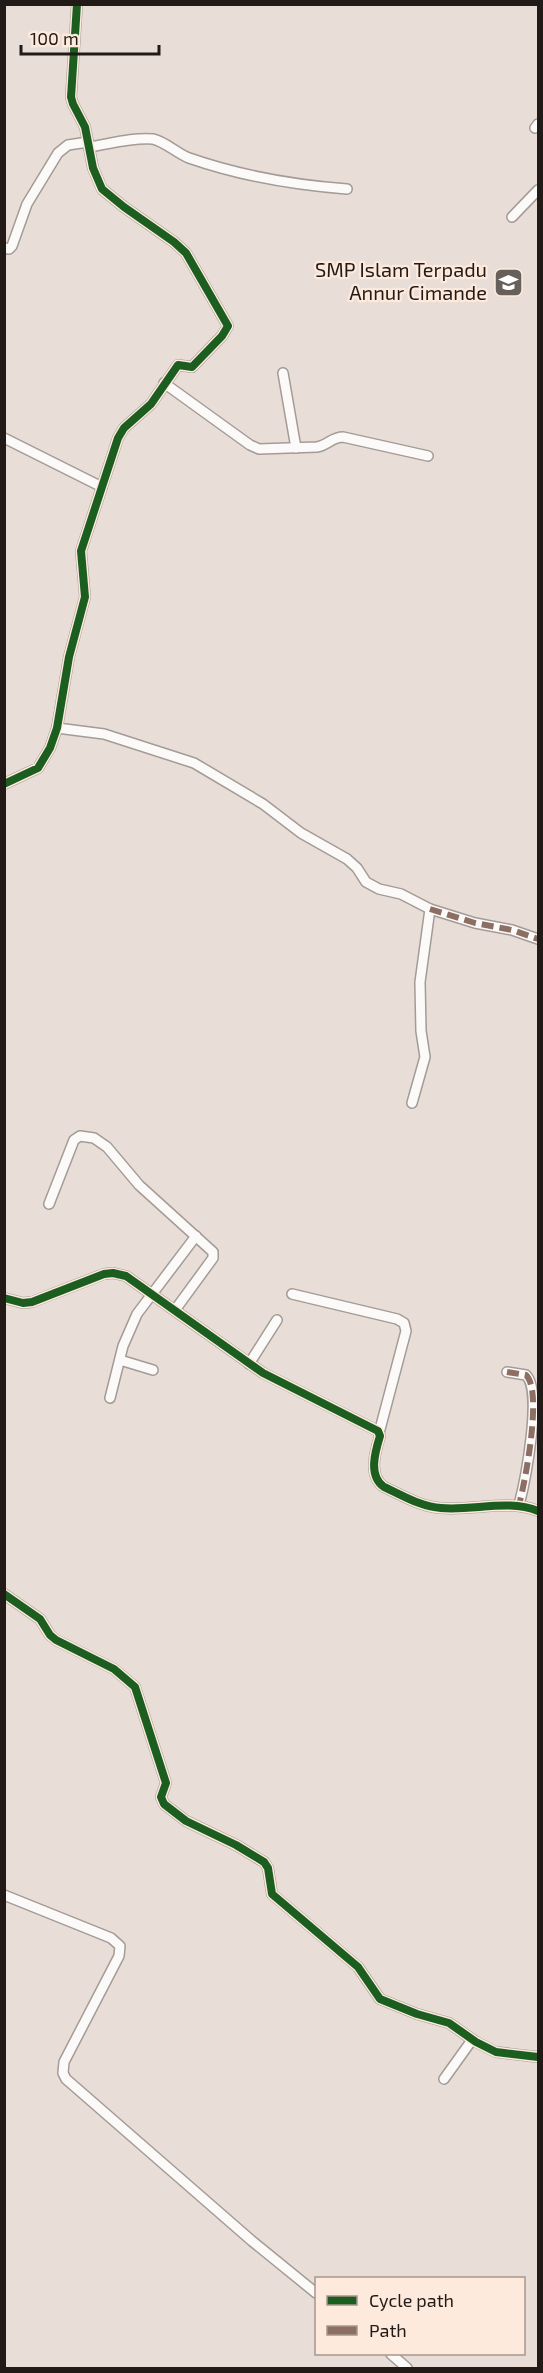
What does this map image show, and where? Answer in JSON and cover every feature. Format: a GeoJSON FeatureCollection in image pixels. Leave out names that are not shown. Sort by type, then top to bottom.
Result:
{"type":"FeatureCollection","features":[{"type":"Feature","properties":{"kind":"street"},"geometry":{"type":"LineString","coordinates":[[4,784],[32,772],[42,764],[57,728],[69,657],[85,597],[81,551],[121,432],[151,404],[179,364],[192,367],[225,332],[228,324],[186,253],[102,189],[93,168],[85,127],[71,97],[77,4]]}},
{"type":"Feature","properties":{"kind":"street"},"geometry":{"type":"LineString","coordinates":[[4,248],[9,249],[12,246],[27,204],[58,153],[68,145],[157,140],[188,158],[265,180],[347,189]]}},
{"type":"Feature","properties":{"kind":"street"},"geometry":{"type":"LineString","coordinates":[[512,217],[538,190]]}},
{"type":"Feature","properties":{"kind":"street"},"geometry":{"type":"LineString","coordinates":[[283,373],[296,448]]}},
{"type":"Feature","properties":{"kind":"street"},"geometry":{"type":"LineString","coordinates":[[164,383],[250,445],[269,450],[323,446],[332,438],[343,437],[428,456]]}},
{"type":"Feature","properties":{"kind":"street"},"geometry":{"type":"LineString","coordinates":[[4,438],[102,487]]}},
{"type":"Feature","properties":{"kind":"street"},"geometry":{"type":"LineString","coordinates":[[57,728],[104,734],[194,763],[263,804],[301,832],[346,859],[357,868],[366,882],[379,889],[401,894],[430,909],[538,939]]}},
{"type":"Feature","properties":{"kind":"street"},"geometry":{"type":"LineString","coordinates":[[412,1103],[425,1057],[421,1031],[420,982],[430,909]]}},
{"type":"Feature","properties":{"kind":"street"},"geometry":{"type":"LineString","coordinates":[[49,1204],[74,1140],[80,1136],[94,1138],[107,1148],[139,1185],[213,1252],[213,1258],[176,1310]]}},
{"type":"Feature","properties":{"kind":"street"},"geometry":{"type":"LineString","coordinates":[[110,1398],[123,1346],[137,1314],[196,1236]]}},
{"type":"Feature","properties":{"kind":"street"},"geometry":{"type":"LineString","coordinates":[[4,1298],[23,1303],[32,1302],[91,1278],[113,1273],[126,1276],[249,1364],[296,1391],[379,1433]]}},
{"type":"Feature","properties":{"kind":"street"},"geometry":{"type":"LineString","coordinates":[[292,1294],[397,1319],[404,1323],[406,1331],[379,1433],[374,1472],[376,1480],[384,1487],[432,1507],[454,1509],[519,1506],[538,1511]]}},
{"type":"Feature","properties":{"kind":"street"},"geometry":{"type":"LineString","coordinates":[[249,1364],[277,1320]]}},
{"type":"Feature","properties":{"kind":"street"},"geometry":{"type":"LineString","coordinates":[[120,1360],[153,1370]]}},
{"type":"Feature","properties":{"kind":"street"},"geometry":{"type":"LineString","coordinates":[[507,1372],[526,1375],[533,1387],[531,1441],[519,1506]]}},
{"type":"Feature","properties":{"kind":"street"},"geometry":{"type":"LineString","coordinates":[[4,1594],[40,1619],[56,1640],[114,1669],[132,1683],[139,1696],[166,1783],[161,1797],[164,1804],[186,1821],[246,1850],[264,1863],[268,1868],[272,1894],[358,1967],[380,1999],[417,2014],[443,2021],[472,2040],[502,2055],[538,2057]]}},
{"type":"Feature","properties":{"kind":"street"},"geometry":{"type":"LineString","coordinates":[[4,1895],[111,1938],[120,1946],[119,1956],[64,2062],[63,2073],[66,2079],[252,2241],[315,2292]]}},
{"type":"Feature","properties":{"kind":"street"},"geometry":{"type":"LineString","coordinates":[[444,2079],[472,2040]]}},
{"type":"Feature","properties":{"kind":"street"},"geometry":{"type":"LineString","coordinates":[[392,2355],[407,2368]]}},
{"type":"Feature","properties":{"kind":"marked path"},"geometry":{"type":"LineString","coordinates":[[430,909],[538,939]]}},
{"type":"Feature","properties":{"kind":"marked path"},"geometry":{"type":"LineString","coordinates":[[507,1372],[526,1375],[531,1384],[533,1399],[531,1437],[519,1505]]}},
{"type":"Feature","properties":{"kind":"cycle path"},"geometry":{"type":"LineString","coordinates":[[4,784],[38,768],[50,748],[57,728],[69,657],[85,597],[81,551],[118,438],[124,428],[151,404],[178,365],[192,367],[222,336],[228,326],[186,253],[102,189],[93,168],[85,127],[71,97],[77,4]]}},
{"type":"Feature","properties":{"kind":"cycle path"},"geometry":{"type":"LineString","coordinates":[[4,1298],[23,1303],[32,1302],[104,1274],[113,1273],[126,1276],[263,1373],[378,1431],[380,1436],[374,1470],[376,1477],[384,1487],[434,1507],[515,1506],[538,1511]]}},
{"type":"Feature","properties":{"kind":"cycle path"},"geometry":{"type":"LineString","coordinates":[[4,1594],[40,1619],[56,1640],[114,1669],[135,1687],[166,1783],[161,1797],[164,1804],[186,1821],[236,1845],[264,1862],[268,1868],[272,1894],[358,1967],[380,1999],[417,2014],[449,2023],[476,2042],[496,2052],[538,2057]]}},
{"type":"Feature","properties":{"kind":"place","name":"SMP Islam Terpadu Annur Cimande"},"geometry":{"type":"Point","coordinates":[508,282]}}]}
